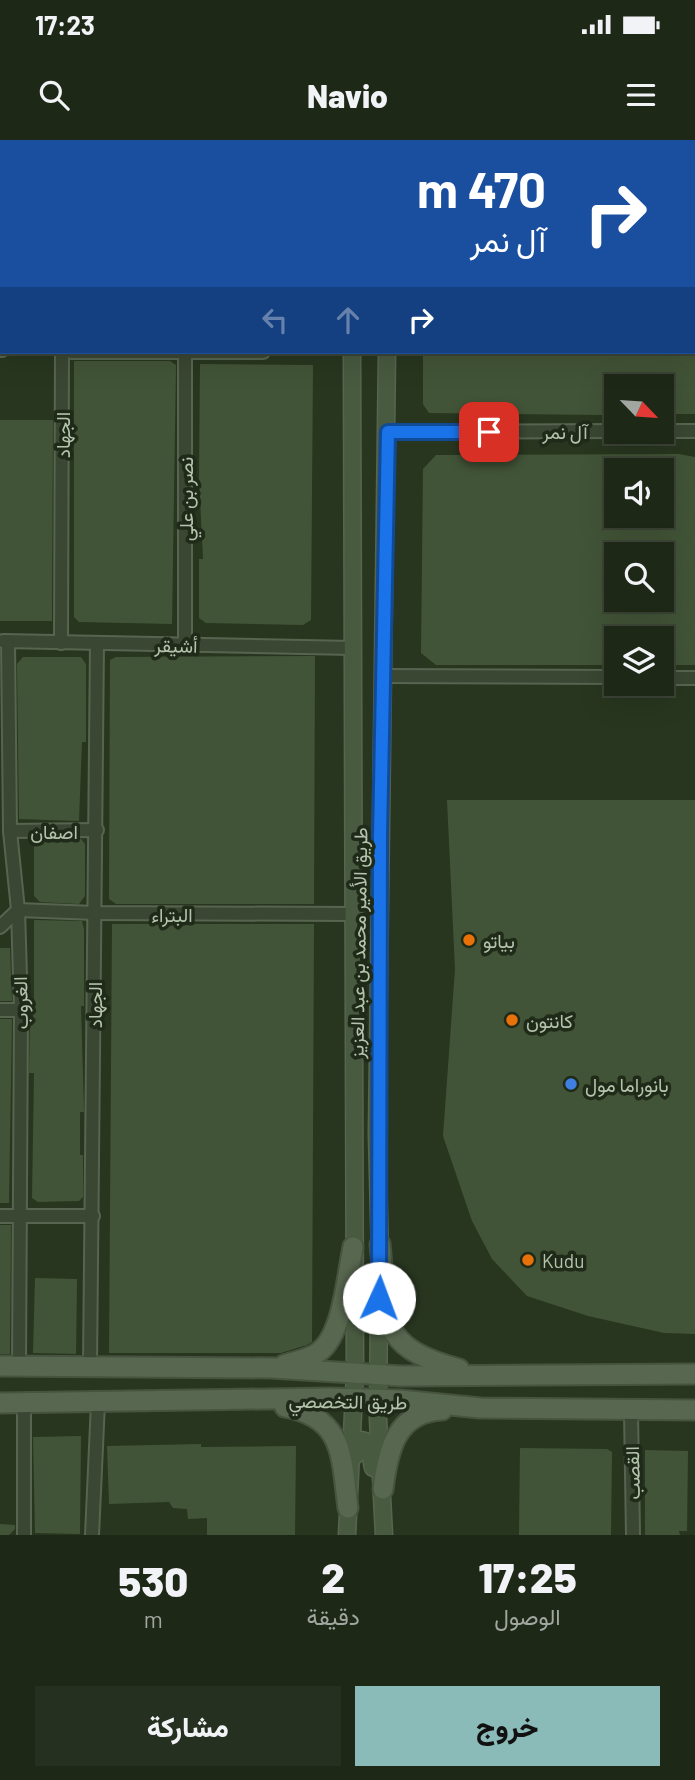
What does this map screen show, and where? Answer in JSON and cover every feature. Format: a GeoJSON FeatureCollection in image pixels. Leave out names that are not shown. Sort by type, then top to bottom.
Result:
{"type":"FeatureCollection","features":[{"type":"Feature","properties":{"kind":"main road","name":"طريق الأمير محمد بن عبد العزيز"},"geometry":{"type":"LineString","coordinates":[[347,1535],[355,1373],[352,354]]}},
{"type":"Feature","properties":{"kind":"main road","name":"طريق الأمير محمد بن عبد العزيز"},"geometry":{"type":"LineString","coordinates":[[384,1535],[378,1374],[380,1244],[377,1134],[387,354]]}},
{"type":"Feature","properties":{"kind":"main road"},"geometry":{"type":"LineString","coordinates":[[352,854],[380,853]]}},
{"type":"Feature","properties":{"kind":"main road"},"geometry":{"type":"LineString","coordinates":[[380,1244],[386,1304],[396,1339],[427,1361],[477,1374]]}},
{"type":"Feature","properties":{"kind":"main road"},"geometry":{"type":"LineString","coordinates":[[272,1368],[312,1356],[331,1338],[338,1321],[353,1247]]}},
{"type":"Feature","properties":{"kind":"main road","name":"طريق التخصصي"},"geometry":{"type":"LineString","coordinates":[[10,1366],[272,1368],[429,1376],[695,1374]]}},
{"type":"Feature","properties":{"kind":"main road"},"geometry":{"type":"LineString","coordinates":[[422,1402],[388,1395],[386,1391],[390,1386],[429,1376]]}},
{"type":"Feature","properties":{"kind":"main road","name":"طريق التخصصي"},"geometry":{"type":"LineString","coordinates":[[0,1404],[379,1399],[480,1408],[695,1410]]}},
{"type":"Feature","properties":{"kind":"main road"},"geometry":{"type":"LineString","coordinates":[[246,1400],[308,1412],[330,1429],[340,1454],[348,1508]]}},
{"type":"Feature","properties":{"kind":"main road"},"geometry":{"type":"LineString","coordinates":[[383,1489],[391,1446],[401,1427],[408,1421],[423,1412],[480,1408]]}},
{"type":"Feature","properties":{"kind":"main road"},"geometry":{"type":"LineString","coordinates":[[351,1482],[360,1440],[368,1442],[375,1474],[383,1489]]}},
{"type":"Feature","properties":{"kind":"street","name":"الجهاد"},"geometry":{"type":"LineString","coordinates":[[61,643],[62,354]]}},
{"type":"Feature","properties":{"kind":"street","name":"نصر بن علي"},"geometry":{"type":"LineString","coordinates":[[185,354],[186,646]]}},
{"type":"Feature","properties":{"kind":"street","name":"آل نمر"},"geometry":{"type":"LineString","coordinates":[[388,432],[604,431]]}},
{"type":"Feature","properties":{"kind":"street"},"geometry":{"type":"LineString","coordinates":[[674,431],[695,431]]}},
{"type":"Feature","properties":{"kind":"street","name":"أشيقر"},"geometry":{"type":"LineString","coordinates":[[4,641],[353,648]]}},
{"type":"Feature","properties":{"kind":"street","name":"الغروب"},"geometry":{"type":"LineString","coordinates":[[4,641],[10,831],[18,910],[21,1010],[22,1216],[10,1366]]}},
{"type":"Feature","properties":{"kind":"street","name":"الجهاد"},"geometry":{"type":"LineString","coordinates":[[90,1366],[97,643]]}},
{"type":"Feature","properties":{"kind":"street"},"geometry":{"type":"LineString","coordinates":[[383,676],[604,677]]}},
{"type":"Feature","properties":{"kind":"street"},"geometry":{"type":"LineString","coordinates":[[674,678],[695,678]]}},
{"type":"Feature","properties":{"kind":"street","name":"اصفان"},"geometry":{"type":"LineString","coordinates":[[10,831],[97,830]]}},
{"type":"Feature","properties":{"kind":"street"},"geometry":{"type":"LineString","coordinates":[[0,927],[18,910]]}},
{"type":"Feature","properties":{"kind":"street","name":"البتراء"},"geometry":{"type":"LineString","coordinates":[[18,910],[95,914],[352,914]]}},
{"type":"Feature","properties":{"kind":"street"},"geometry":{"type":"LineString","coordinates":[[0,1010],[21,1010]]}},
{"type":"Feature","properties":{"kind":"street"},"geometry":{"type":"LineString","coordinates":[[0,1216],[93,1216]]}},
{"type":"Feature","properties":{"kind":"street"},"geometry":{"type":"LineString","coordinates":[[92,1535],[98,1403]]}},
{"type":"Feature","properties":{"kind":"street"},"geometry":{"type":"LineString","coordinates":[[24,1404],[24,1535]]}},
{"type":"Feature","properties":{"kind":"street","name":"القصب"},"geometry":{"type":"LineString","coordinates":[[631,1411],[633,1535]]}},
{"type":"Feature","properties":{"kind":"building"},"geometry":{"type":"Polygon","coordinates":[[[423,354],[695,354],[695,414],[674,414],[674,374],[604,374],[604,415],[429,413],[423,404],[423,354]]]}},
{"type":"Feature","properties":{"kind":"building"},"geometry":{"type":"Polygon","coordinates":[[[74,361],[170,361],[176,365],[172,624],[79,622],[74,617],[74,361]]]}},
{"type":"Feature","properties":{"kind":"building"},"geometry":{"type":"Polygon","coordinates":[[[200,364],[313,365],[311,620],[303,625],[206,623],[199,618],[199,559],[203,559],[199,478],[200,364]]]}},
{"type":"Feature","properties":{"kind":"building"},"geometry":{"type":"Polygon","coordinates":[[[0,420],[53,420],[52,621],[0,621],[0,420]]]}},
{"type":"Feature","properties":{"kind":"building"},"geometry":{"type":"Polygon","coordinates":[[[679,454],[695,457],[695,665],[674,665],[674,626],[604,626],[604,665],[436,665],[421,653],[423,469],[436,455],[679,454]]]}},
{"type":"Feature","properties":{"kind":"building"},"geometry":{"type":"Polygon","coordinates":[[[315,656],[314,904],[116,904],[109,899],[110,660],[116,657],[315,656]]]}},
{"type":"Feature","properties":{"kind":"building"},"geometry":{"type":"Polygon","coordinates":[[[23,657],[81,657],[86,664],[86,742],[82,742],[79,821],[19,819],[17,664],[23,657]]]}},
{"type":"Feature","properties":{"kind":"building","name":"بانوراما مول"},"geometry":{"type":"Polygon","coordinates":[[[447,800],[695,800],[695,1334],[664,1333],[588,1316],[527,1296],[492,1259],[472,1221],[443,1136],[455,969],[447,800]]]}},
{"type":"Feature","properties":{"kind":"building"},"geometry":{"type":"Polygon","coordinates":[[[39,839],[81,839],[85,844],[85,896],[79,904],[40,902],[34,896],[34,846],[39,839]]]}},
{"type":"Feature","properties":{"kind":"building"},"geometry":{"type":"Polygon","coordinates":[[[34,920],[82,921],[84,929],[84,1006],[81,1006],[84,1112],[80,1112],[83,1197],[79,1201],[38,1202],[32,1198],[34,1073],[29,1073],[30,1017],[33,1017],[34,1011],[34,920]]]}},
{"type":"Feature","properties":{"kind":"building"},"geometry":{"type":"Polygon","coordinates":[[[112,924],[314,924],[312,1342],[307,1345],[281,1353],[109,1353],[112,924]]]}},
{"type":"Feature","properties":{"kind":"building"},"geometry":{"type":"Polygon","coordinates":[[[0,948],[10,948],[12,1001],[0,1001],[0,948]]]}},
{"type":"Feature","properties":{"kind":"building"},"geometry":{"type":"Polygon","coordinates":[[[0,1019],[12,1019],[9,1203],[0,1203],[0,1019]]]}},
{"type":"Feature","properties":{"kind":"building"},"geometry":{"type":"Polygon","coordinates":[[[0,1225],[11,1225],[10,1354],[0,1354],[0,1225]]]}},
{"type":"Feature","properties":{"kind":"building"},"geometry":{"type":"Polygon","coordinates":[[[35,1278],[77,1279],[76,1354],[33,1353],[35,1278]]]}},
{"type":"Feature","properties":{"kind":"building"},"geometry":{"type":"Polygon","coordinates":[[[81,1436],[80,1534],[35,1533],[33,1437],[81,1436]]]}},
{"type":"Feature","properties":{"kind":"building"},"geometry":{"type":"Polygon","coordinates":[[[201,1444],[201,1447],[296,1446],[295,1535],[207,1535],[207,1518],[188,1519],[187,1509],[173,1508],[169,1502],[109,1504],[107,1446],[201,1444]]]}},
{"type":"Feature","properties":{"kind":"building"},"geometry":{"type":"Polygon","coordinates":[[[520,1448],[607,1449],[612,1452],[611,1535],[519,1535],[520,1448]]]}},
{"type":"Feature","properties":{"kind":"building"},"geometry":{"type":"Polygon","coordinates":[[[645,1450],[688,1451],[687,1531],[679,1531],[680,1535],[645,1535],[645,1450]]]}},
{"type":"Feature","properties":{"kind":"building"},"geometry":{"type":"Polygon","coordinates":[[[0,1524],[15,1525],[15,1529],[9,1535],[0,1535],[0,1524]]]}},
{"type":"Feature","properties":{"kind":"place","name":"بياتو"},"geometry":{"type":"Point","coordinates":[469,940]}},
{"type":"Feature","properties":{"kind":"place","name":"كانتون"},"geometry":{"type":"Point","coordinates":[512,1020]}},
{"type":"Feature","properties":{"kind":"place","name":"بانوراما مول"},"geometry":{"type":"Point","coordinates":[571,1084]}},
{"type":"Feature","properties":{"kind":"place","name":"Kudu"},"geometry":{"type":"Point","coordinates":[528,1260]}},
{"type":"Feature","properties":{"kind":"route"},"geometry":{"type":"LineString","coordinates":[[379,1298],[377,1134],[381,726],[388,432],[489,432]]}}]}
